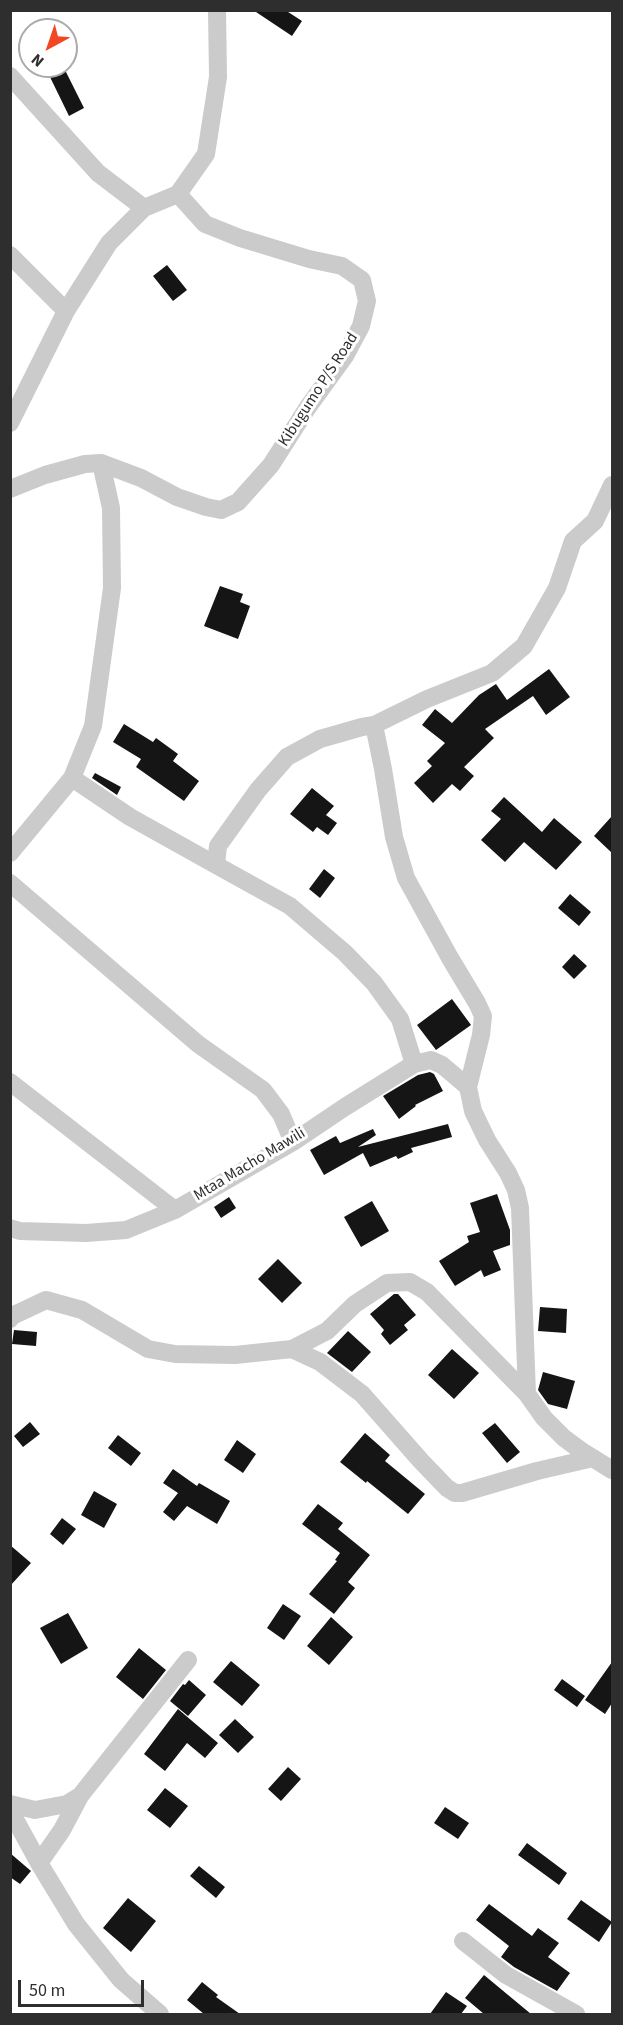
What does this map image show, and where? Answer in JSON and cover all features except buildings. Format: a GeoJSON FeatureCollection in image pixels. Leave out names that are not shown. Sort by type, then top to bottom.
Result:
{"type":"FeatureCollection","features":[{"type":"Feature","properties":{"kind":"street"},"geometry":{"type":"LineString","coordinates":[[10,423],[66,311],[109,243],[144,208],[178,194],[206,154],[218,77],[216,10]]}},
{"type":"Feature","properties":{"kind":"street"},"geometry":{"type":"LineString","coordinates":[[10,76],[98,173],[144,208]]}},
{"type":"Feature","properties":{"kind":"street","name":"Kibugumo P/S Road"},"geometry":{"type":"LineString","coordinates":[[10,489],[45,475],[85,464],[101,463],[141,478],[177,497],[221,510],[238,502],[271,465],[308,407],[345,356],[361,326],[367,301],[362,280],[342,266],[309,259],[240,238],[205,224],[178,194]]}},
{"type":"Feature","properties":{"kind":"street"},"geometry":{"type":"LineString","coordinates":[[10,255],[66,311]]}},
{"type":"Feature","properties":{"kind":"street"},"geometry":{"type":"LineString","coordinates":[[10,853],[72,778],[93,726],[112,588],[111,508],[101,463]]}},
{"type":"Feature","properties":{"kind":"street"},"geometry":{"type":"LineString","coordinates":[[216,865],[218,846],[258,790],[287,758],[320,739],[374,725],[428,699],[492,673],[524,646],[557,588],[573,541],[595,521],[612,485]]}},
{"type":"Feature","properties":{"kind":"street"},"geometry":{"type":"LineString","coordinates":[[374,725],[394,837],[406,878],[483,1016],[481,1035],[468,1087],[473,1111],[487,1140],[508,1173],[516,1190],[520,1208],[527,1394]]}},
{"type":"Feature","properties":{"kind":"street"},"geometry":{"type":"LineString","coordinates":[[72,778],[130,817],[290,906],[345,953],[374,982],[400,1019],[414,1064],[431,1060],[442,1065],[468,1087]]}},
{"type":"Feature","properties":{"kind":"street"},"geometry":{"type":"LineString","coordinates":[[10,883],[198,1044],[263,1090],[281,1114],[293,1142]]}},
{"type":"Feature","properties":{"kind":"street","name":"Mtaa Macho Mawili"},"geometry":{"type":"LineString","coordinates":[[10,1228],[20,1231],[86,1233],[126,1230],[175,1210],[293,1142],[414,1064]]}},
{"type":"Feature","properties":{"kind":"street"},"geometry":{"type":"LineString","coordinates":[[10,1082],[175,1210]]}},
{"type":"Feature","properties":{"kind":"street"},"geometry":{"type":"LineString","coordinates":[[10,1319],[46,1300],[82,1310],[148,1349],[175,1354],[235,1355],[292,1349],[327,1331],[355,1304],[387,1283],[410,1281],[427,1292],[527,1394],[544,1418],[564,1437],[612,1470]]}},
{"type":"Feature","properties":{"kind":"street"},"geometry":{"type":"LineString","coordinates":[[292,1349],[320,1362],[362,1394],[421,1461],[447,1488],[455,1493],[593,1458]]}},
{"type":"Feature","properties":{"kind":"street"},"geometry":{"type":"LineString","coordinates":[[39,1863],[62,1830],[80,1796],[188,1660]]}},
{"type":"Feature","properties":{"kind":"street"},"geometry":{"type":"LineString","coordinates":[[10,1804],[35,1809],[67,1804],[80,1796]]}},
{"type":"Feature","properties":{"kind":"street"},"geometry":{"type":"LineString","coordinates":[[10,1810],[76,1924],[121,1980],[160,2014]]}},
{"type":"Feature","properties":{"kind":"street"},"geometry":{"type":"LineString","coordinates":[[463,1941],[506,1975],[576,2014]]}}]}
